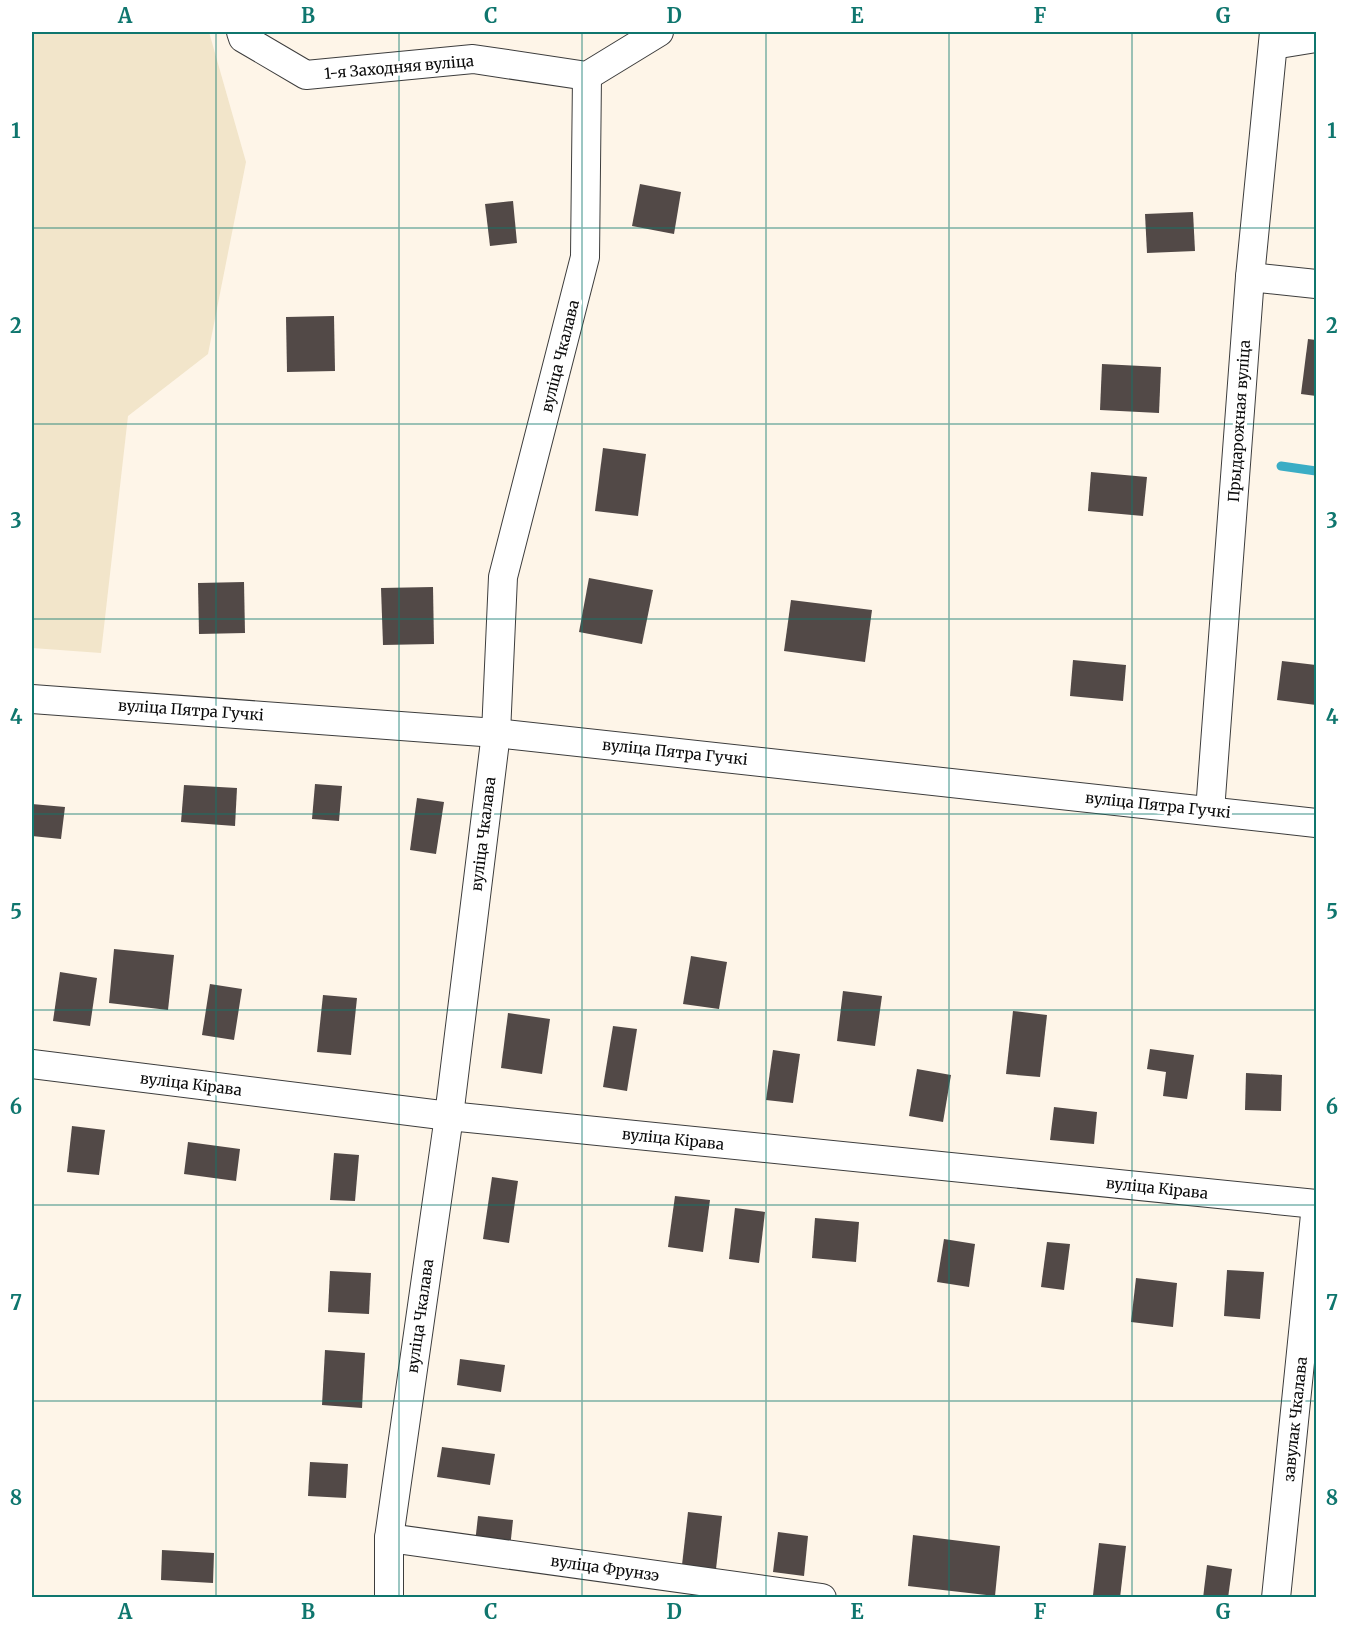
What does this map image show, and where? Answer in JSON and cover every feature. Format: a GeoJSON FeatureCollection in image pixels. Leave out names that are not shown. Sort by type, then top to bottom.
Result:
{"type":"FeatureCollection","features":[{"type":"Feature","properties":{"kind":"street"},"geometry":{"type":"LineString","coordinates":[[587,76],[659,32]]}},
{"type":"Feature","properties":{"kind":"street","name":"1-я Заходняя вуліца"},"geometry":{"type":"LineString","coordinates":[[242,35],[306,75],[473,59],[587,76]]}},
{"type":"Feature","properties":{"kind":"street"},"geometry":{"type":"LineString","coordinates":[[1273,38],[1317,38]]}},
{"type":"Feature","properties":{"kind":"street","name":"Прыдарожная вуліца"},"geometry":{"type":"LineString","coordinates":[[1210,811],[1250,277],[1273,38]]}},
{"type":"Feature","properties":{"kind":"street","name":"вуліца Чкалава"},"geometry":{"type":"LineString","coordinates":[[389,1598],[389,1538],[449,1116],[496,733],[503,577],[585,257],[587,76]]}},
{"type":"Feature","properties":{"kind":"street"},"geometry":{"type":"LineString","coordinates":[[1250,277],[1317,284]]}},
{"type":"Feature","properties":{"kind":"street","name":"вуліца Пятра Гучкі"},"geometry":{"type":"LineString","coordinates":[[32,699],[496,733],[1317,823]]}},
{"type":"Feature","properties":{"kind":"street","name":"вуліца Кірава"},"geometry":{"type":"LineString","coordinates":[[32,1065],[449,1116],[1317,1204]]}},
{"type":"Feature","properties":{"kind":"street","name":"завулак Чкалава"},"geometry":{"type":"LineString","coordinates":[[1276,1598],[1317,1204]]}},
{"type":"Feature","properties":{"kind":"street","name":"вуліца Фрунзэ"},"geometry":{"type":"LineString","coordinates":[[389,1538],[822,1598]]}},
{"type":"Feature","properties":{"kind":"shaded area"},"geometry":{"type":"Polygon","coordinates":[[[32,32],[209,32],[246,162],[208,354],[128,416],[101,653],[32,648],[32,32]]]}},
{"type":"Feature","properties":{"kind":"building"},"geometry":{"type":"Polygon","coordinates":[[[640,184],[681,192],[674,234],[632,226],[640,184]]]}},
{"type":"Feature","properties":{"kind":"building"},"geometry":{"type":"Polygon","coordinates":[[[513,201],[517,243],[490,246],[485,204],[513,201]]]}},
{"type":"Feature","properties":{"kind":"building"},"geometry":{"type":"Polygon","coordinates":[[[1193,212],[1195,251],[1147,253],[1145,214],[1193,212]]]}},
{"type":"Feature","properties":{"kind":"building"},"geometry":{"type":"Polygon","coordinates":[[[334,316],[335,371],[287,372],[286,317],[334,316]]]}},
{"type":"Feature","properties":{"kind":"building"},"geometry":{"type":"Polygon","coordinates":[[[1308,339],[1316,340],[1316,396],[1301,394],[1308,339]]]}},
{"type":"Feature","properties":{"kind":"building"},"geometry":{"type":"Polygon","coordinates":[[[1102,364],[1161,367],[1159,413],[1100,410],[1102,364]]]}},
{"type":"Feature","properties":{"kind":"building"},"geometry":{"type":"Polygon","coordinates":[[[603,448],[646,454],[638,516],[595,511],[603,448]]]}},
{"type":"Feature","properties":{"kind":"building"},"geometry":{"type":"Polygon","coordinates":[[[1091,472],[1147,477],[1143,516],[1088,511],[1091,472]]]}},
{"type":"Feature","properties":{"kind":"building"},"geometry":{"type":"Polygon","coordinates":[[[589,578],[653,590],[642,644],[579,632],[589,578]]]}},
{"type":"Feature","properties":{"kind":"building"},"geometry":{"type":"Polygon","coordinates":[[[244,582],[245,633],[199,634],[198,583],[244,582]]]}},
{"type":"Feature","properties":{"kind":"building"},"geometry":{"type":"Polygon","coordinates":[[[433,587],[434,644],[383,645],[381,588],[433,587]]]}},
{"type":"Feature","properties":{"kind":"building"},"geometry":{"type":"Polygon","coordinates":[[[791,600],[872,610],[865,662],[784,651],[791,600]]]}},
{"type":"Feature","properties":{"kind":"building"},"geometry":{"type":"Polygon","coordinates":[[[1073,660],[1126,665],[1123,701],[1070,696],[1073,660]]]}},
{"type":"Feature","properties":{"kind":"building"},"geometry":{"type":"Polygon","coordinates":[[[1282,661],[1316,665],[1316,705],[1277,700],[1282,661]]]}},
{"type":"Feature","properties":{"kind":"building"},"geometry":{"type":"Polygon","coordinates":[[[315,784],[342,786],[339,821],[312,819],[315,784]]]}},
{"type":"Feature","properties":{"kind":"building"},"geometry":{"type":"Polygon","coordinates":[[[184,785],[237,788],[235,826],[181,822],[184,785]]]}},
{"type":"Feature","properties":{"kind":"building"},"geometry":{"type":"Polygon","coordinates":[[[417,798],[444,802],[436,854],[410,850],[417,798]]]}},
{"type":"Feature","properties":{"kind":"building"},"geometry":{"type":"Polygon","coordinates":[[[32,804],[65,807],[61,839],[32,836],[32,804]]]}},
{"type":"Feature","properties":{"kind":"building"},"geometry":{"type":"Polygon","coordinates":[[[114,949],[174,955],[168,1010],[109,1003],[114,949]]]}},
{"type":"Feature","properties":{"kind":"building"},"geometry":{"type":"Polygon","coordinates":[[[691,956],[727,962],[719,1009],[683,1004],[691,956]]]}},
{"type":"Feature","properties":{"kind":"building"},"geometry":{"type":"Polygon","coordinates":[[[60,972],[97,978],[90,1026],[53,1021],[60,972]]]}},
{"type":"Feature","properties":{"kind":"building"},"geometry":{"type":"Polygon","coordinates":[[[210,984],[242,989],[234,1040],[202,1035],[210,984]]]}},
{"type":"Feature","properties":{"kind":"building"},"geometry":{"type":"Polygon","coordinates":[[[843,991],[882,996],[875,1046],[837,1041],[843,991]]]}},
{"type":"Feature","properties":{"kind":"building"},"geometry":{"type":"Polygon","coordinates":[[[323,995],[357,998],[351,1055],[317,1052],[323,995]]]}},
{"type":"Feature","properties":{"kind":"building"},"geometry":{"type":"Polygon","coordinates":[[[1013,1011],[1047,1015],[1040,1077],[1006,1074],[1013,1011]]]}},
{"type":"Feature","properties":{"kind":"building"},"geometry":{"type":"Polygon","coordinates":[[[508,1013],[550,1019],[542,1074],[501,1068],[508,1013]]]}},
{"type":"Feature","properties":{"kind":"building"},"geometry":{"type":"Polygon","coordinates":[[[613,1026],[637,1029],[627,1091],[603,1087],[613,1026]]]}},
{"type":"Feature","properties":{"kind":"building"},"geometry":{"type":"Polygon","coordinates":[[[1150,1049],[1194,1055],[1187,1099],[1163,1096],[1166,1072],[1147,1069],[1150,1049]]]}},
{"type":"Feature","properties":{"kind":"building"},"geometry":{"type":"Polygon","coordinates":[[[773,1050],[800,1054],[793,1103],[766,1100],[773,1050]]]}},
{"type":"Feature","properties":{"kind":"building"},"geometry":{"type":"Polygon","coordinates":[[[917,1069],[951,1075],[943,1122],[909,1116],[917,1069]]]}},
{"type":"Feature","properties":{"kind":"building"},"geometry":{"type":"Polygon","coordinates":[[[1246,1073],[1282,1075],[1281,1111],[1245,1110],[1246,1073]]]}},
{"type":"Feature","properties":{"kind":"building"},"geometry":{"type":"Polygon","coordinates":[[[1054,1107],[1097,1112],[1094,1144],[1050,1140],[1054,1107]]]}},
{"type":"Feature","properties":{"kind":"building"},"geometry":{"type":"Polygon","coordinates":[[[72,1126],[105,1130],[99,1175],[67,1172],[72,1126]]]}},
{"type":"Feature","properties":{"kind":"building"},"geometry":{"type":"Polygon","coordinates":[[[188,1142],[240,1149],[236,1181],[184,1174],[188,1142]]]}},
{"type":"Feature","properties":{"kind":"building"},"geometry":{"type":"Polygon","coordinates":[[[334,1153],[359,1155],[355,1201],[330,1200],[334,1153]]]}},
{"type":"Feature","properties":{"kind":"building"},"geometry":{"type":"Polygon","coordinates":[[[492,1177],[518,1181],[509,1243],[483,1239],[492,1177]]]}},
{"type":"Feature","properties":{"kind":"building"},"geometry":{"type":"Polygon","coordinates":[[[675,1196],[710,1200],[703,1252],[668,1247],[675,1196]]]}},
{"type":"Feature","properties":{"kind":"building"},"geometry":{"type":"Polygon","coordinates":[[[735,1208],[765,1212],[759,1263],[729,1259],[735,1208]]]}},
{"type":"Feature","properties":{"kind":"building"},"geometry":{"type":"Polygon","coordinates":[[[815,1218],[859,1222],[856,1262],[812,1258],[815,1218]]]}},
{"type":"Feature","properties":{"kind":"building"},"geometry":{"type":"Polygon","coordinates":[[[944,1239],[975,1244],[969,1287],[937,1282],[944,1239]]]}},
{"type":"Feature","properties":{"kind":"building"},"geometry":{"type":"Polygon","coordinates":[[[1047,1242],[1070,1244],[1064,1290],[1041,1287],[1047,1242]]]}},
{"type":"Feature","properties":{"kind":"building"},"geometry":{"type":"Polygon","coordinates":[[[1227,1270],[1264,1272],[1260,1319],[1224,1316],[1227,1270]]]}},
{"type":"Feature","properties":{"kind":"building"},"geometry":{"type":"Polygon","coordinates":[[[330,1271],[371,1273],[369,1314],[328,1312],[330,1271]]]}},
{"type":"Feature","properties":{"kind":"building"},"geometry":{"type":"Polygon","coordinates":[[[1136,1278],[1177,1283],[1173,1327],[1131,1322],[1136,1278]]]}},
{"type":"Feature","properties":{"kind":"building"},"geometry":{"type":"Polygon","coordinates":[[[325,1350],[365,1353],[362,1408],[322,1405],[325,1350]]]}},
{"type":"Feature","properties":{"kind":"building"},"geometry":{"type":"Polygon","coordinates":[[[460,1359],[505,1365],[501,1392],[457,1385],[460,1359]]]}},
{"type":"Feature","properties":{"kind":"building"},"geometry":{"type":"Polygon","coordinates":[[[442,1447],[495,1454],[490,1485],[437,1477],[442,1447]]]}},
{"type":"Feature","properties":{"kind":"building"},"geometry":{"type":"Polygon","coordinates":[[[310,1462],[348,1464],[346,1498],[308,1496],[310,1462]]]}},
{"type":"Feature","properties":{"kind":"building"},"geometry":{"type":"Polygon","coordinates":[[[688,1512],[722,1516],[716,1569],[682,1565],[688,1512]]]}},
{"type":"Feature","properties":{"kind":"building"},"geometry":{"type":"Polygon","coordinates":[[[478,1516],[513,1520],[510,1548],[475,1543],[478,1516]]]}},
{"type":"Feature","properties":{"kind":"building"},"geometry":{"type":"Polygon","coordinates":[[[778,1532],[808,1536],[804,1576],[773,1572],[778,1532]]]}},
{"type":"Feature","properties":{"kind":"building"},"geometry":{"type":"Polygon","coordinates":[[[913,1535],[1000,1546],[995,1596],[908,1586],[913,1535]]]}},
{"type":"Feature","properties":{"kind":"building"},"geometry":{"type":"Polygon","coordinates":[[[1099,1543],[1126,1546],[1120,1598],[1093,1595],[1099,1543]]]}},
{"type":"Feature","properties":{"kind":"building"},"geometry":{"type":"Polygon","coordinates":[[[162,1550],[214,1553],[213,1583],[161,1580],[162,1550]]]}},
{"type":"Feature","properties":{"kind":"building"},"geometry":{"type":"Polygon","coordinates":[[[1207,1565],[1232,1569],[1228,1598],[1203,1598],[1207,1565]]]}},
{"type":"Feature","properties":{"kind":"waterway"},"geometry":{"type":"LineString","coordinates":[[1281,466],[1316,471]]}}]}
